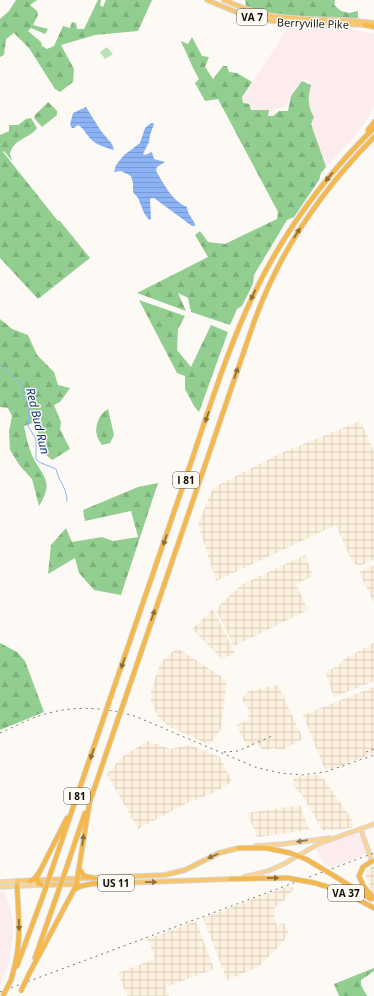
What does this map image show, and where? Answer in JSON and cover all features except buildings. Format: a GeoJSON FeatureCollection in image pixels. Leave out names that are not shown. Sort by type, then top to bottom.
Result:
{"type":"FeatureCollection","features":[{"type":"Feature","properties":{"kind":"highway","name":"Berryville Pike"},"geometry":{"type":"LineString","coordinates":[[207,0],[236,12],[272,21],[364,25]]}},
{"type":"Feature","properties":{"kind":"highway","name":"Berryville Pike"},"geometry":{"type":"LineString","coordinates":[[224,0],[250,10],[274,16],[339,19],[374,23]]}},
{"type":"Feature","properties":{"kind":"highway"},"geometry":{"type":"LineString","coordinates":[[364,25],[374,27]]}},
{"type":"Feature","properties":{"kind":"highway"},"geometry":{"type":"LineString","coordinates":[[342,162],[367,133],[374,122]]}},
{"type":"Feature","properties":{"kind":"highway","name":"I 81"},"geometry":{"type":"LineString","coordinates":[[3,996],[24,951],[224,368],[242,320],[267,268],[291,228],[310,201],[342,162],[374,128]]}},
{"type":"Feature","properties":{"kind":"highway","name":"I 81"},"geometry":{"type":"LineString","coordinates":[[20,994],[29,974],[58,892],[254,322],[266,292],[284,254],[305,220],[348,165],[374,138]]}},
{"type":"Feature","properties":{"kind":"highway"},"geometry":{"type":"LineString","coordinates":[[42,885],[39,884],[37,880],[41,869],[77,796]]}},
{"type":"Feature","properties":{"kind":"highway"},"geometry":{"type":"LineString","coordinates":[[29,974],[73,892],[78,879],[90,800]]}},
{"type":"Feature","properties":{"kind":"highway","name":"VA 37"},"geometry":{"type":"LineString","coordinates":[[239,848],[266,848],[290,853],[306,859],[374,899]]}},
{"type":"Feature","properties":{"kind":"highway","name":"US 11"},"geometry":{"type":"LineString","coordinates":[[42,885],[76,884],[171,874],[185,870],[219,853],[239,848]]}},
{"type":"Feature","properties":{"kind":"highway"},"geometry":{"type":"LineString","coordinates":[[372,861],[363,867],[359,876],[364,887],[374,899]]}},
{"type":"Feature","properties":{"kind":"highway"},"geometry":{"type":"LineString","coordinates":[[79,868],[82,875],[95,881]]}},
{"type":"Feature","properties":{"kind":"highway"},"geometry":{"type":"LineString","coordinates":[[30,881],[35,878],[41,869]]}},
{"type":"Feature","properties":{"kind":"highway","name":"VA 37"},"geometry":{"type":"LineString","coordinates":[[231,879],[288,878],[315,882],[344,892],[374,908]]}},
{"type":"Feature","properties":{"kind":"highway","name":"US 11"},"geometry":{"type":"LineString","coordinates":[[17,884],[37,880],[78,879],[95,881],[231,879]]}},
{"type":"Feature","properties":{"kind":"highway"},"geometry":{"type":"LineString","coordinates":[[73,892],[79,887],[95,881]]}},
{"type":"Feature","properties":{"kind":"highway"},"geometry":{"type":"LineString","coordinates":[[11,980],[19,943],[17,884]]}},
{"type":"Feature","properties":{"kind":"main road","name":"US 11"},"geometry":{"type":"LineString","coordinates":[[231,879],[253,876],[268,871],[284,864],[314,846],[374,824]]}},
{"type":"Feature","properties":{"kind":"main road"},"geometry":{"type":"LineString","coordinates":[[361,830],[372,861]]}},
{"type":"Feature","properties":{"kind":"main road","name":"US 11"},"geometry":{"type":"LineString","coordinates":[[239,848],[341,836]]}},
{"type":"Feature","properties":{"kind":"main road","name":"US 11"},"geometry":{"type":"LineString","coordinates":[[0,882],[42,885]]}},
{"type":"Feature","properties":{"kind":"main road","name":"US 11"},"geometry":{"type":"LineString","coordinates":[[0,887],[17,884]]}},
{"type":"Feature","properties":{"kind":"shaded area"},"geometry":{"type":"Polygon","coordinates":[[[285,27],[347,28],[374,34],[374,104],[372,111],[360,130],[326,167],[309,120],[305,101],[310,81],[303,79],[284,107],[269,110],[251,110],[240,101],[283,36],[285,27]]]}},
{"type":"Feature","properties":{"kind":"shaded area"},"geometry":{"type":"Polygon","coordinates":[[[360,421],[374,453],[374,559],[360,566],[352,562],[336,525],[216,581],[198,524],[213,488],[281,453],[360,421]]]}},
{"type":"Feature","properties":{"kind":"shaded area"},"geometry":{"type":"Polygon","coordinates":[[[305,555],[313,576],[296,584],[308,610],[234,646],[216,610],[219,606],[245,583],[305,555]]]}},
{"type":"Feature","properties":{"kind":"shaded area"},"geometry":{"type":"Polygon","coordinates":[[[374,565],[374,603],[359,572],[374,565]]]}},
{"type":"Feature","properties":{"kind":"shaded area"},"geometry":{"type":"Polygon","coordinates":[[[213,609],[235,653],[222,659],[192,629],[213,609]]]}},
{"type":"Feature","properties":{"kind":"shaded area"},"geometry":{"type":"Polygon","coordinates":[[[374,643],[374,681],[334,697],[325,672],[338,666],[344,659],[374,643]]]}},
{"type":"Feature","properties":{"kind":"shaded area"},"geometry":{"type":"Polygon","coordinates":[[[177,648],[227,680],[221,729],[209,745],[170,727],[158,717],[151,701],[151,690],[161,662],[177,648]]]}},
{"type":"Feature","properties":{"kind":"shaded area"},"geometry":{"type":"Polygon","coordinates":[[[278,685],[303,739],[280,751],[274,748],[264,751],[257,743],[248,748],[236,725],[248,720],[249,710],[242,699],[248,691],[278,685]]]}},
{"type":"Feature","properties":{"kind":"shaded area"},"geometry":{"type":"Polygon","coordinates":[[[374,687],[374,753],[332,769],[325,770],[303,715],[374,687]]]}},
{"type":"Feature","properties":{"kind":"shaded area"},"geometry":{"type":"Polygon","coordinates":[[[148,741],[170,749],[190,745],[220,757],[232,782],[213,793],[185,804],[138,829],[107,774],[123,756],[148,741]]]}},
{"type":"Feature","properties":{"kind":"shaded area"},"geometry":{"type":"Polygon","coordinates":[[[321,775],[351,818],[353,824],[352,828],[324,831],[320,827],[302,795],[295,788],[293,782],[294,777],[321,775]]]}},
{"type":"Feature","properties":{"kind":"shaded area"},"geometry":{"type":"Polygon","coordinates":[[[300,805],[309,830],[257,837],[247,813],[300,805]]]}},
{"type":"Feature","properties":{"kind":"shaded area"},"geometry":{"type":"Polygon","coordinates":[[[356,833],[361,837],[367,854],[328,868],[315,848],[324,843],[356,833]]]}},
{"type":"Feature","properties":{"kind":"shaded area"},"geometry":{"type":"Polygon","coordinates":[[[374,865],[374,893],[365,874],[374,865]]]}},
{"type":"Feature","properties":{"kind":"shaded area"},"geometry":{"type":"Polygon","coordinates":[[[289,886],[294,888],[284,900],[275,907],[274,916],[276,924],[278,925],[284,923],[289,934],[258,967],[227,980],[203,918],[289,886]]]}},
{"type":"Feature","properties":{"kind":"shaded area"},"geometry":{"type":"Polygon","coordinates":[[[0,891],[4,891],[7,898],[13,922],[13,934],[10,960],[0,985],[0,891]]]}},
{"type":"Feature","properties":{"kind":"shaded area"},"geometry":{"type":"Polygon","coordinates":[[[196,921],[214,969],[166,987],[169,996],[127,996],[118,973],[155,959],[148,939],[196,921]]]}},
{"type":"Feature","properties":{"kind":"green space"},"geometry":{"type":"Polygon","coordinates":[[[16,0],[37,0],[30,5],[37,11],[38,15],[33,25],[48,29],[45,34],[31,28],[28,31],[41,42],[42,46],[47,49],[54,46],[63,26],[70,28],[72,22],[76,23],[77,29],[84,29],[98,0],[101,0],[100,5],[103,7],[106,0],[152,0],[138,31],[95,35],[61,45],[74,69],[73,82],[60,92],[55,89],[29,48],[14,33],[6,39],[4,55],[0,57],[0,19],[9,11],[16,0]]]}},
{"type":"Feature","properties":{"kind":"green space"},"geometry":{"type":"Polygon","coordinates":[[[245,0],[335,0],[334,5],[341,11],[349,13],[358,11],[358,18],[301,17],[273,14],[246,6],[245,0]]]}},
{"type":"Feature","properties":{"kind":"green space"},"geometry":{"type":"Polygon","coordinates":[[[192,37],[202,56],[209,57],[205,67],[213,79],[223,66],[227,66],[229,72],[237,73],[252,82],[242,97],[243,103],[249,104],[251,110],[269,110],[268,116],[273,116],[279,111],[288,111],[291,96],[302,81],[311,85],[309,101],[310,109],[314,117],[311,124],[326,167],[294,217],[287,220],[254,275],[253,284],[242,306],[237,309],[230,325],[191,312],[188,298],[178,293],[186,311],[137,293],[208,257],[195,235],[200,231],[208,242],[225,244],[277,219],[278,212],[218,99],[205,101],[195,83],[199,79],[181,41],[188,44],[192,37]]]}},
{"type":"Feature","properties":{"kind":"green space"},"geometry":{"type":"Polygon","coordinates":[[[107,47],[113,54],[105,59],[100,52],[107,47]]]}},
{"type":"Feature","properties":{"kind":"green space"},"geometry":{"type":"Polygon","coordinates":[[[48,102],[57,111],[57,115],[42,127],[34,118],[35,115],[48,102]]]}},
{"type":"Feature","properties":{"kind":"green space"},"geometry":{"type":"Polygon","coordinates":[[[31,118],[37,128],[30,135],[14,145],[10,154],[12,161],[4,151],[3,152],[58,221],[60,221],[90,258],[38,299],[0,258],[0,135],[9,131],[9,125],[18,125],[26,119],[31,118]]]}},
{"type":"Feature","properties":{"kind":"green space"},"geometry":{"type":"Polygon","coordinates":[[[139,300],[185,316],[178,329],[177,350],[191,367],[211,325],[228,332],[199,412],[185,389],[185,376],[177,373],[139,300]]]}},
{"type":"Feature","properties":{"kind":"green space"},"geometry":{"type":"Polygon","coordinates":[[[0,319],[12,329],[28,335],[37,355],[54,372],[58,385],[70,388],[60,402],[54,405],[61,422],[60,429],[70,449],[52,460],[42,451],[39,434],[33,423],[24,426],[33,458],[46,482],[44,497],[39,506],[32,479],[20,466],[10,450],[9,432],[12,416],[8,408],[0,407],[0,319]]]}},
{"type":"Feature","properties":{"kind":"green space"},"geometry":{"type":"Polygon","coordinates":[[[108,409],[114,435],[110,443],[102,445],[98,439],[96,429],[100,417],[108,409]]]}},
{"type":"Feature","properties":{"kind":"green space"},"geometry":{"type":"Polygon","coordinates":[[[158,483],[121,595],[94,590],[79,573],[75,558],[48,574],[51,545],[66,528],[72,542],[102,537],[113,541],[138,537],[131,511],[85,521],[83,510],[138,487],[158,483]]]}},
{"type":"Feature","properties":{"kind":"green space"},"geometry":{"type":"Polygon","coordinates":[[[0,643],[17,652],[25,661],[44,712],[0,730],[0,643]]]}},
{"type":"Feature","properties":{"kind":"green space"},"geometry":{"type":"Polygon","coordinates":[[[374,968],[374,971],[361,980],[361,985],[367,996],[339,996],[334,984],[374,968]]]}},
{"type":"Feature","properties":{"kind":"water"},"geometry":{"type":"Polygon","coordinates":[[[86,107],[101,131],[112,144],[114,150],[94,142],[78,125],[72,128],[70,125],[73,113],[86,107]]]}},
{"type":"Feature","properties":{"kind":"water"},"geometry":{"type":"Polygon","coordinates":[[[151,123],[154,124],[149,142],[143,154],[145,155],[152,152],[154,159],[165,162],[157,167],[156,171],[165,187],[177,201],[187,207],[195,226],[192,226],[154,198],[151,198],[150,200],[151,219],[149,220],[144,213],[138,198],[133,192],[131,176],[121,171],[114,172],[116,165],[124,155],[140,143],[145,128],[151,123]]]}},
{"type":"Feature","properties":{"kind":"waterway","name":"Red Bud Run"},"geometry":{"type":"LineString","coordinates":[[0,365],[21,384],[23,388],[23,396],[27,401],[29,410],[28,426],[36,439],[36,459],[39,462],[56,469],[66,492],[67,501]]}},
{"type":"Feature","properties":{"kind":"railway"},"geometry":{"type":"LineString","coordinates":[[0,733],[30,719],[49,713],[82,708],[116,711],[137,717],[255,767],[280,773],[302,775],[325,772],[374,755]]}},
{"type":"Feature","properties":{"kind":"railway"},"geometry":{"type":"LineString","coordinates":[[224,752],[238,751],[272,736]]}},
{"type":"Feature","properties":{"kind":"railway"},"geometry":{"type":"LineString","coordinates":[[366,752],[374,749]]}},
{"type":"Feature","properties":{"kind":"railway"},"geometry":{"type":"LineString","coordinates":[[0,992],[374,853]]}}]}
